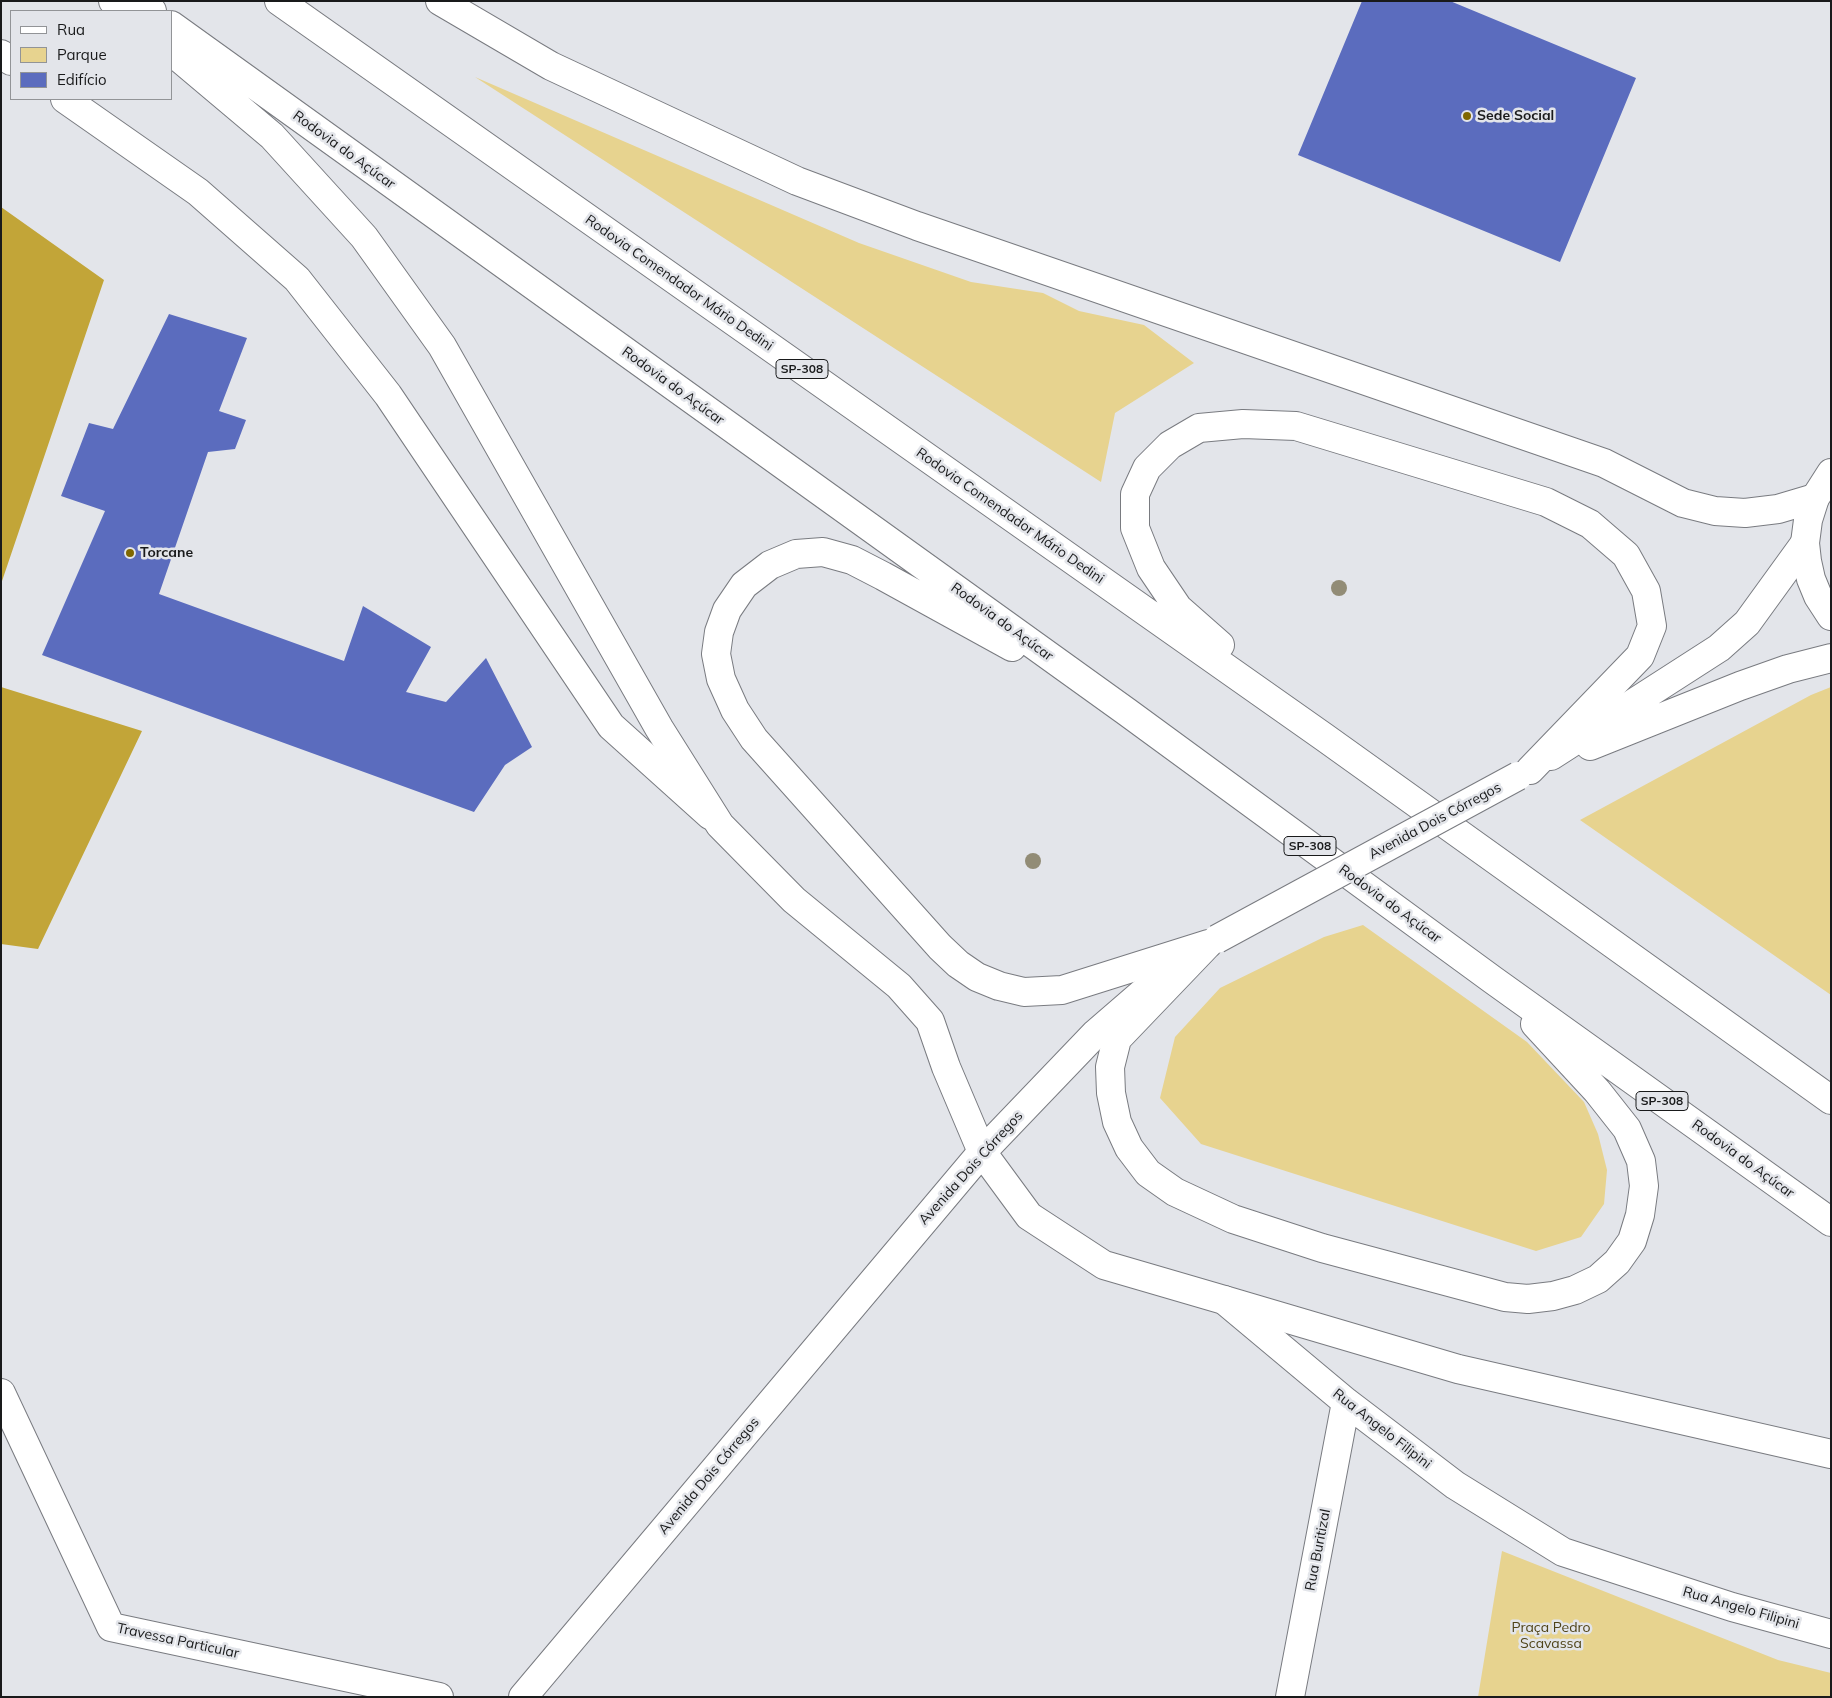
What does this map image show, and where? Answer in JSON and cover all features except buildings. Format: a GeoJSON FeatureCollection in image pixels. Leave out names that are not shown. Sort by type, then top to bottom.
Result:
{"type":"FeatureCollection","features":[{"type":"Feature","properties":{"kind":"main road"},"geometry":{"type":"LineString","coordinates":[[113,1],[123,10]]}},
{"type":"Feature","properties":{"kind":"main road"},"geometry":{"type":"LineString","coordinates":[[138,1],[151,10]]}},
{"type":"Feature","properties":{"kind":"main road","name":"Rodovia Comendador Mário Dedini"},"geometry":{"type":"LineString","coordinates":[[279,1],[1324,737]]}},
{"type":"Feature","properties":{"kind":"main road"},"geometry":{"type":"LineString","coordinates":[[440,1],[551,66],[798,181],[916,226],[1604,463],[1683,504],[1715,511],[1745,513],[1778,509],[1815,498]]}},
{"type":"Feature","properties":{"kind":"main road","name":"Rodovia do Açúcar"},"geometry":{"type":"LineString","coordinates":[[172,26],[1127,712],[1493,980],[1831,1222]]}},
{"type":"Feature","properties":{"kind":"main road"},"geometry":{"type":"LineString","coordinates":[[172,52],[272,136],[364,238],[442,346],[659,728],[720,825]]}},
{"type":"Feature","properties":{"kind":"main road"},"geometry":{"type":"LineString","coordinates":[[66,100],[198,192],[297,279],[388,396],[611,726],[720,825]]}},
{"type":"Feature","properties":{"kind":"main road"},"geometry":{"type":"LineString","coordinates":[[1324,737],[1178,608],[1151,568],[1135,528],[1135,494],[1146,468],[1170,445],[1199,428],[1244,424],[1296,426],[1546,502],[1590,524],[1626,555],[1646,591],[1652,626],[1640,656],[1524,773]]}},
{"type":"Feature","properties":{"kind":"main road"},"geometry":{"type":"LineString","coordinates":[[1831,473],[1815,498],[1808,520],[1805,543],[1811,579],[1818,596],[1831,616]]}},
{"type":"Feature","properties":{"kind":"main road","name":"Avenida Dois Córregos"},"geometry":{"type":"LineString","coordinates":[[523,1697],[982,1152],[1096,1033],[1155,982],[1213,941],[1524,773],[1719,648],[1746,623],[1805,543]]}},
{"type":"Feature","properties":{"kind":"main road"},"geometry":{"type":"LineString","coordinates":[[1127,712],[883,576],[852,560],[823,552],[796,554],[770,565],[744,585],[727,610],[719,632],[716,654],[721,679],[735,710],[754,739],[940,947],[958,964],[976,977],[999,986],[1024,992],[1062,990],[1213,941]]}},
{"type":"Feature","properties":{"kind":"main road","name":"Avenida Dois Córregos"},"geometry":{"type":"LineString","coordinates":[[1524,773],[1740,686],[1788,669],[1831,658]]}},
{"type":"Feature","properties":{"kind":"main road","name":"SP-308"},"geometry":{"type":"LineString","coordinates":[[1324,737],[1831,1100]]}},
{"type":"Feature","properties":{"kind":"main road","name":"Rua Angelo Filipini"},"geometry":{"type":"LineString","coordinates":[[720,825],[794,900],[899,986],[930,1021],[946,1068],[982,1152],[1029,1216],[1104,1265],[1224,1300],[1346,1402],[1455,1485],[1563,1552],[1732,1607],[1831,1634]]}},
{"type":"Feature","properties":{"kind":"main road"},"geometry":{"type":"LineString","coordinates":[[1213,941],[1117,1039],[1110,1067],[1111,1093],[1117,1122],[1129,1148],[1148,1173],[1174,1192],[1233,1218],[1322,1248],[1505,1297],[1528,1299],[1553,1296],[1575,1290],[1598,1279],[1617,1262],[1632,1241],[1640,1215],[1644,1186],[1641,1161],[1627,1129],[1597,1091],[1493,980]]}},
{"type":"Feature","properties":{"kind":"main road"},"geometry":{"type":"LineString","coordinates":[[1651,972],[1831,1077]]}},
{"type":"Feature","properties":{"kind":"main road"},"geometry":{"type":"LineString","coordinates":[[1224,1300],[1458,1369],[1831,1454]]}},
{"type":"Feature","properties":{"kind":"main road","name":"Travessa Particular"},"geometry":{"type":"LineString","coordinates":[[1,1393],[111,1627],[439,1697]]}},
{"type":"Feature","properties":{"kind":"main road","name":"Rua Buritizal"},"geometry":{"type":"LineString","coordinates":[[1290,1697],[1346,1402]]}},
{"type":"Feature","properties":{"kind":"green space"},"geometry":{"type":"Polygon","coordinates":[[[475,77],[859,243],[971,282],[1043,293],[1079,311],[1144,325],[1194,363],[1115,413],[1101,482],[475,77]]]}},
{"type":"Feature","properties":{"kind":"green space"},"geometry":{"type":"Polygon","coordinates":[[[1831,687],[1831,995],[1580,820],[1811,695],[1831,687]]]}},
{"type":"Feature","properties":{"kind":"green space"},"geometry":{"type":"Polygon","coordinates":[[[1363,925],[1527,1042],[1584,1102],[1598,1134],[1607,1170],[1604,1204],[1581,1237],[1536,1251],[1201,1144],[1160,1098],[1175,1037],[1220,988],[1324,937],[1363,925]]]}},
{"type":"Feature","properties":{"kind":"green space","name":"Praça Pedro Scavassa"},"geometry":{"type":"Polygon","coordinates":[[[1502,1551],[1778,1660],[1831,1673],[1831,1697],[1478,1697],[1502,1551]]]}},
{"type":"Feature","properties":{"kind":"shaded area"},"geometry":{"type":"Polygon","coordinates":[[[1,207],[104,280],[1,584],[1,207]]]}},
{"type":"Feature","properties":{"kind":"shaded area"},"geometry":{"type":"Polygon","coordinates":[[[1,687],[142,731],[38,949],[1,944],[1,687]]]}},
{"type":"Feature","properties":{"kind":"place","name":"Sede Social"},"geometry":{"type":"Point","coordinates":[1467,116]}},
{"type":"Feature","properties":{"kind":"place","name":"Torcane"},"geometry":{"type":"Point","coordinates":[130,553]}}]}
